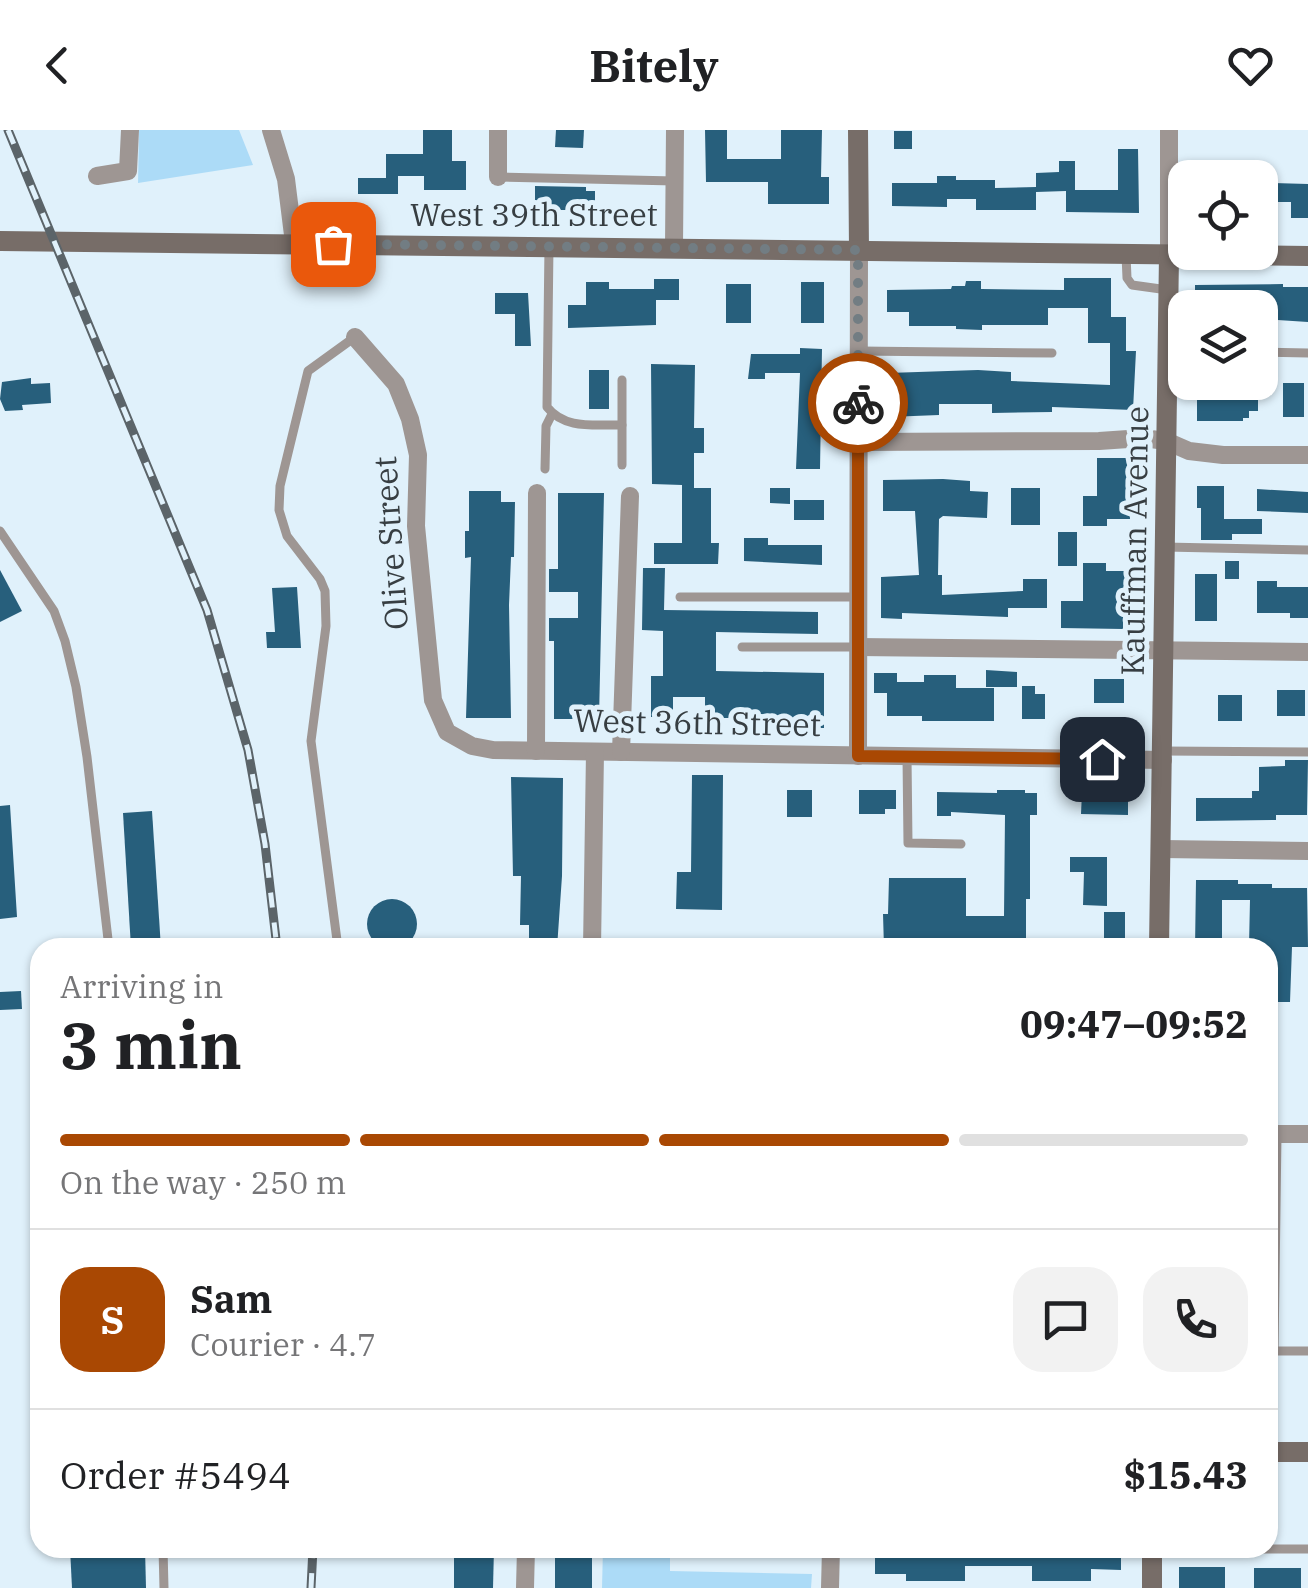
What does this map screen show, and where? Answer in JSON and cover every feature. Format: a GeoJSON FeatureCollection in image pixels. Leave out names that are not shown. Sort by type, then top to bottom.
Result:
{"type":"FeatureCollection","features":[{"type":"Feature","properties":{"kind":"street"},"geometry":{"type":"LineString","coordinates":[[97,176],[128,171],[130,130]]}},
{"type":"Feature","properties":{"kind":"street"},"geometry":{"type":"LineString","coordinates":[[271,130],[286,178],[294,243]]}},
{"type":"Feature","properties":{"kind":"street"},"geometry":{"type":"LineString","coordinates":[[498,130],[498,177]]}},
{"type":"Feature","properties":{"kind":"street"},"geometry":{"type":"LineString","coordinates":[[674,246],[675,130]]}},
{"type":"Feature","properties":{"kind":"street"},"geometry":{"type":"LineString","coordinates":[[858,130],[858,756]]}},
{"type":"Feature","properties":{"kind":"street"},"geometry":{"type":"LineString","coordinates":[[1169,130],[1169,160]]}},
{"type":"Feature","properties":{"kind":"street","name":"West 39th Street"},"geometry":{"type":"LineString","coordinates":[[0,240],[1168,255]]}},
{"type":"Feature","properties":{"kind":"street","name":"West 39th Street"},"geometry":{"type":"LineString","coordinates":[[1278,256],[1308,256]]}},
{"type":"Feature","properties":{"kind":"street","name":"Kauffman Avenue"},"geometry":{"type":"LineString","coordinates":[[1168,290],[1169,270]]}},
{"type":"Feature","properties":{"kind":"street","name":"Olive Street"},"geometry":{"type":"LineString","coordinates":[[355,337],[396,384],[410,418],[418,455],[416,526],[433,700],[448,732],[472,746]]}},
{"type":"Feature","properties":{"kind":"street","name":"Kauffman Avenue"},"geometry":{"type":"LineString","coordinates":[[1159,938],[1166,441],[1171,400]]}},
{"type":"Feature","properties":{"kind":"street"},"geometry":{"type":"LineString","coordinates":[[858,442],[1143,438],[1166,441],[1189,451],[1224,455],[1308,455]]}},
{"type":"Feature","properties":{"kind":"street"},"geometry":{"type":"LineString","coordinates":[[536,751],[538,494]]}},
{"type":"Feature","properties":{"kind":"street"},"geometry":{"type":"LineString","coordinates":[[621,752],[630,496]]}},
{"type":"Feature","properties":{"kind":"street"},"geometry":{"type":"LineString","coordinates":[[858,647],[1308,652]]}},
{"type":"Feature","properties":{"kind":"street","name":"West 36th Street"},"geometry":{"type":"LineString","coordinates":[[472,746],[536,751],[858,756],[1162,756]]}},
{"type":"Feature","properties":{"kind":"street"},"geometry":{"type":"LineString","coordinates":[[592,938],[596,752]]}},
{"type":"Feature","properties":{"kind":"street"},"geometry":{"type":"LineString","coordinates":[[1162,849],[1308,851]]}},
{"type":"Feature","properties":{"kind":"street"},"geometry":{"type":"LineString","coordinates":[[1278,1134],[1308,1134]]}},
{"type":"Feature","properties":{"kind":"street"},"geometry":{"type":"LineString","coordinates":[[1278,1452],[1308,1452]]}},
{"type":"Feature","properties":{"kind":"street"},"geometry":{"type":"LineString","coordinates":[[525,1588],[526,1558]]}},
{"type":"Feature","properties":{"kind":"street"},"geometry":{"type":"LineString","coordinates":[[830,1588],[831,1558]]}},
{"type":"Feature","properties":{"kind":"street"},"geometry":{"type":"LineString","coordinates":[[1152,1558],[1152,1588]]}},
{"type":"Feature","properties":{"kind":"lane"},"geometry":{"type":"LineString","coordinates":[[498,177],[675,181]]}},
{"type":"Feature","properties":{"kind":"lane"},"geometry":{"type":"LineString","coordinates":[[550,245],[546,398],[552,414],[572,424],[622,425]]}},
{"type":"Feature","properties":{"kind":"lane"},"geometry":{"type":"LineString","coordinates":[[1126,254],[1126,278],[1132,286],[1168,290]]}},
{"type":"Feature","properties":{"kind":"lane"},"geometry":{"type":"LineString","coordinates":[[337,938],[312,741],[327,607],[320,579],[287,536],[279,498],[308,371],[355,337]]}},
{"type":"Feature","properties":{"kind":"lane"},"geometry":{"type":"LineString","coordinates":[[858,351],[1052,353]]}},
{"type":"Feature","properties":{"kind":"lane"},"geometry":{"type":"LineString","coordinates":[[1278,352],[1308,352]]}},
{"type":"Feature","properties":{"kind":"lane"},"geometry":{"type":"LineString","coordinates":[[622,380],[622,466]]}},
{"type":"Feature","properties":{"kind":"lane"},"geometry":{"type":"LineString","coordinates":[[545,470],[546,426],[552,414]]}},
{"type":"Feature","properties":{"kind":"lane"},"geometry":{"type":"LineString","coordinates":[[0,531],[54,611],[65,641],[87,757],[108,938]]}},
{"type":"Feature","properties":{"kind":"lane"},"geometry":{"type":"LineString","coordinates":[[1165,547],[1308,550]]}},
{"type":"Feature","properties":{"kind":"lane"},"geometry":{"type":"LineString","coordinates":[[680,597],[858,597]]}},
{"type":"Feature","properties":{"kind":"lane"},"geometry":{"type":"LineString","coordinates":[[742,648],[858,647]]}},
{"type":"Feature","properties":{"kind":"lane"},"geometry":{"type":"LineString","coordinates":[[1162,756],[1308,752]]}},
{"type":"Feature","properties":{"kind":"lane"},"geometry":{"type":"LineString","coordinates":[[908,756],[908,843],[962,844]]}},
{"type":"Feature","properties":{"kind":"lane"},"geometry":{"type":"LineString","coordinates":[[1278,1351],[1308,1351]]}},
{"type":"Feature","properties":{"kind":"lane"},"geometry":{"type":"LineString","coordinates":[[1278,1550],[1308,1550]]}},
{"type":"Feature","properties":{"kind":"lane"},"geometry":{"type":"LineString","coordinates":[[162,1558],[164,1588]]}},
{"type":"Feature","properties":{"kind":"shaded area"},"geometry":{"type":"Polygon","coordinates":[[[139,130],[239,130],[253,165],[138,183],[139,130]]]}},
{"type":"Feature","properties":{"kind":"shaded area"},"geometry":{"type":"Polygon","coordinates":[[[603,1558],[670,1558],[670,1571],[812,1574],[811,1588],[602,1588],[603,1558]]]}},
{"type":"Feature","properties":{"kind":"building"},"geometry":{"type":"Polygon","coordinates":[[[423,130],[452,130],[452,161],[466,161],[466,190],[424,190],[424,176],[398,176],[398,194],[358,194],[358,178],[386,178],[386,154],[423,154],[423,130]]]}},
{"type":"Feature","properties":{"kind":"building"},"geometry":{"type":"Polygon","coordinates":[[[556,130],[584,130],[583,148],[555,147],[556,130]]]}},
{"type":"Feature","properties":{"kind":"building"},"geometry":{"type":"Polygon","coordinates":[[[705,130],[727,130],[727,159],[781,159],[781,130],[822,130],[821,177],[829,177],[829,204],[768,204],[768,182],[706,182],[705,130]]]}},
{"type":"Feature","properties":{"kind":"building"},"geometry":{"type":"Polygon","coordinates":[[[894,131],[912,131],[912,149],[894,149],[894,131]]]}},
{"type":"Feature","properties":{"kind":"building"},"geometry":{"type":"Polygon","coordinates":[[[1118,149],[1138,149],[1139,213],[1066,212],[1066,191],[1036,192],[1036,173],[1059,172],[1059,161],[1075,161],[1075,190],[1118,190],[1118,149]]]}},
{"type":"Feature","properties":{"kind":"building"},"geometry":{"type":"Polygon","coordinates":[[[937,176],[995,180],[995,188],[1036,187],[1036,210],[976,210],[976,199],[947,199],[947,207],[892,206],[892,183],[937,183],[937,176]]]}},
{"type":"Feature","properties":{"kind":"building"},"geometry":{"type":"Polygon","coordinates":[[[1278,183],[1308,184],[1308,218],[1291,218],[1291,202],[1278,202],[1278,183]]]}},
{"type":"Feature","properties":{"kind":"building"},"geometry":{"type":"Polygon","coordinates":[[[535,186],[586,187],[586,191],[595,191],[595,210],[535,210],[535,186]]]}},
{"type":"Feature","properties":{"kind":"building"},"geometry":{"type":"Polygon","coordinates":[[[1064,278],[1111,278],[1111,317],[1126,317],[1126,351],[1136,351],[1133,410],[1052,407],[1052,412],[992,413],[992,404],[939,404],[939,415],[888,417],[888,373],[978,370],[1011,372],[1011,381],[1110,385],[1110,343],[1088,343],[1088,308],[1048,308],[1048,325],[982,325],[982,330],[909,326],[909,312],[887,312],[887,290],[951,289],[965,286],[966,281],[981,281],[981,289],[1064,290],[1064,278]]]}},
{"type":"Feature","properties":{"kind":"building"},"geometry":{"type":"Polygon","coordinates":[[[654,279],[679,279],[679,300],[656,300],[656,325],[568,328],[568,305],[586,305],[586,282],[609,282],[609,289],[654,289],[654,279]]]}},
{"type":"Feature","properties":{"kind":"building"},"geometry":{"type":"Polygon","coordinates":[[[801,282],[824,282],[824,323],[801,323],[801,282]]]}},
{"type":"Feature","properties":{"kind":"building"},"geometry":{"type":"Polygon","coordinates":[[[726,284],[751,284],[751,323],[726,323],[726,284]]]}},
{"type":"Feature","properties":{"kind":"building"},"geometry":{"type":"Polygon","coordinates":[[[1195,285],[1308,287],[1308,322],[1278,320],[1278,290],[1195,290],[1195,285]]]}},
{"type":"Feature","properties":{"kind":"building"},"geometry":{"type":"Polygon","coordinates":[[[495,293],[528,293],[531,346],[515,346],[515,314],[495,314],[495,293]]]}},
{"type":"Feature","properties":{"kind":"building"},"geometry":{"type":"Polygon","coordinates":[[[800,348],[822,349],[820,469],[796,469],[800,373],[765,373],[765,379],[748,379],[751,354],[800,354],[800,348]]]}},
{"type":"Feature","properties":{"kind":"building"},"geometry":{"type":"Polygon","coordinates":[[[651,364],[695,365],[694,428],[704,428],[704,453],[694,453],[694,488],[711,488],[711,543],[719,543],[718,564],[654,564],[654,543],[682,543],[682,485],[652,484],[651,364]]]}},
{"type":"Feature","properties":{"kind":"building"},"geometry":{"type":"Polygon","coordinates":[[[589,370],[609,370],[609,409],[589,409],[589,370]]]}},
{"type":"Feature","properties":{"kind":"building"},"geometry":{"type":"Polygon","coordinates":[[[31,378],[31,384],[50,383],[51,403],[5,411],[0,399],[2,382],[31,378]]]}},
{"type":"Feature","properties":{"kind":"building"},"geometry":{"type":"Polygon","coordinates":[[[1283,383],[1304,383],[1304,417],[1283,417],[1283,383]]]}},
{"type":"Feature","properties":{"kind":"building"},"geometry":{"type":"Polygon","coordinates":[[[1197,400],[1258,400],[1258,411],[1249,411],[1249,418],[1243,421],[1197,421],[1197,400]]]}},
{"type":"Feature","properties":{"kind":"building"},"geometry":{"type":"Polygon","coordinates":[[[1097,458],[1127,458],[1130,519],[1107,519],[1107,526],[1083,526],[1083,496],[1097,496],[1097,458]]]}},
{"type":"Feature","properties":{"kind":"building"},"geometry":{"type":"Polygon","coordinates":[[[883,480],[970,481],[970,491],[988,492],[987,518],[939,519],[938,575],[942,575],[942,595],[1023,591],[1023,579],[1047,579],[1047,608],[1008,608],[1008,617],[902,613],[902,619],[881,618],[881,577],[919,575],[915,511],[883,511],[883,480]]]}},
{"type":"Feature","properties":{"kind":"building"},"geometry":{"type":"Polygon","coordinates":[[[1197,486],[1224,486],[1224,519],[1262,519],[1262,534],[1232,534],[1232,540],[1201,540],[1197,486]]]}},
{"type":"Feature","properties":{"kind":"building"},"geometry":{"type":"Polygon","coordinates":[[[770,488],[790,488],[790,504],[770,503],[770,488]]]}},
{"type":"Feature","properties":{"kind":"building"},"geometry":{"type":"Polygon","coordinates":[[[1011,488],[1040,488],[1040,525],[1011,525],[1011,488]]]}},
{"type":"Feature","properties":{"kind":"building"},"geometry":{"type":"Polygon","coordinates":[[[1257,489],[1308,492],[1308,513],[1257,511],[1257,489]]]}},
{"type":"Feature","properties":{"kind":"building"},"geometry":{"type":"Polygon","coordinates":[[[469,491],[501,491],[501,502],[515,502],[509,605],[511,718],[466,718],[471,557],[465,558],[465,531],[469,531],[469,491]]]}},
{"type":"Feature","properties":{"kind":"building"},"geometry":{"type":"Polygon","coordinates":[[[558,493],[604,493],[599,719],[554,719],[554,641],[549,641],[549,618],[578,618],[578,592],[549,592],[549,569],[558,569],[558,493]]]}},
{"type":"Feature","properties":{"kind":"building"},"geometry":{"type":"Polygon","coordinates":[[[794,500],[824,500],[824,520],[794,520],[794,500]]]}},
{"type":"Feature","properties":{"kind":"building"},"geometry":{"type":"Polygon","coordinates":[[[1058,532],[1077,532],[1077,566],[1058,566],[1058,532]]]}},
{"type":"Feature","properties":{"kind":"building"},"geometry":{"type":"Polygon","coordinates":[[[744,538],[768,538],[768,545],[822,545],[822,565],[744,561],[744,538]]]}},
{"type":"Feature","properties":{"kind":"building"},"geometry":{"type":"Polygon","coordinates":[[[1225,561],[1239,561],[1239,579],[1225,579],[1225,561]]]}},
{"type":"Feature","properties":{"kind":"building"},"geometry":{"type":"Polygon","coordinates":[[[1083,563],[1106,563],[1106,571],[1129,571],[1129,593],[1123,593],[1123,629],[1061,628],[1061,601],[1083,601],[1083,563]]]}},
{"type":"Feature","properties":{"kind":"building"},"geometry":{"type":"Polygon","coordinates":[[[643,568],[665,568],[664,610],[818,612],[818,634],[716,632],[716,671],[824,673],[824,728],[798,728],[798,718],[705,718],[705,697],[673,697],[673,717],[651,717],[651,676],[663,676],[663,631],[642,630],[643,568]]]}},
{"type":"Feature","properties":{"kind":"building"},"geometry":{"type":"Polygon","coordinates":[[[0,570],[22,611],[0,622],[0,570]]]}},
{"type":"Feature","properties":{"kind":"building"},"geometry":{"type":"Polygon","coordinates":[[[1195,574],[1217,574],[1217,621],[1195,621],[1195,574]]]}},
{"type":"Feature","properties":{"kind":"building"},"geometry":{"type":"Polygon","coordinates":[[[1257,581],[1277,581],[1277,587],[1308,587],[1308,618],[1290,618],[1290,613],[1257,613],[1257,581]]]}},
{"type":"Feature","properties":{"kind":"building"},"geometry":{"type":"Polygon","coordinates":[[[297,587],[301,648],[267,648],[266,632],[275,632],[272,588],[297,587]]]}},
{"type":"Feature","properties":{"kind":"building"},"geometry":{"type":"Polygon","coordinates":[[[986,670],[1017,672],[1017,687],[986,687],[986,670]]]}},
{"type":"Feature","properties":{"kind":"building"},"geometry":{"type":"Polygon","coordinates":[[[874,673],[897,673],[897,682],[924,682],[924,675],[956,675],[956,688],[994,688],[994,721],[922,721],[922,716],[887,716],[887,693],[874,693],[874,673]]]}},
{"type":"Feature","properties":{"kind":"building"},"geometry":{"type":"Polygon","coordinates":[[[1094,679],[1124,679],[1124,703],[1094,703],[1094,679]]]}},
{"type":"Feature","properties":{"kind":"building"},"geometry":{"type":"Polygon","coordinates":[[[1022,686],[1035,686],[1035,694],[1045,694],[1045,719],[1022,719],[1022,686]]]}},
{"type":"Feature","properties":{"kind":"building"},"geometry":{"type":"Polygon","coordinates":[[[1277,690],[1305,690],[1305,716],[1277,716],[1277,690]]]}},
{"type":"Feature","properties":{"kind":"building"},"geometry":{"type":"Polygon","coordinates":[[[1218,695],[1242,695],[1242,721],[1218,721],[1218,695]]]}},
{"type":"Feature","properties":{"kind":"building"},"geometry":{"type":"Polygon","coordinates":[[[1285,760],[1308,760],[1307,815],[1276,815],[1276,820],[1196,821],[1196,798],[1252,798],[1252,791],[1259,791],[1259,767],[1285,766],[1285,760]]]}},
{"type":"Feature","properties":{"kind":"building"},"geometry":{"type":"Polygon","coordinates":[[[692,775],[723,775],[722,910],[676,909],[677,872],[691,872],[692,775]]]}},
{"type":"Feature","properties":{"kind":"building"},"geometry":{"type":"Polygon","coordinates":[[[511,777],[563,778],[558,938],[529,938],[529,925],[520,925],[521,876],[513,876],[511,777]]]}},
{"type":"Feature","properties":{"kind":"building"},"geometry":{"type":"Polygon","coordinates":[[[787,790],[812,790],[812,817],[787,817],[787,790]]]}},
{"type":"Feature","properties":{"kind":"building"},"geometry":{"type":"Polygon","coordinates":[[[859,790],[896,790],[896,809],[885,809],[885,814],[859,814],[859,790]]]}},
{"type":"Feature","properties":{"kind":"building"},"geometry":{"type":"Polygon","coordinates":[[[937,792],[1037,793],[1037,815],[1030,815],[1026,938],[884,938],[889,878],[966,878],[966,916],[1004,916],[1005,815],[951,812],[951,816],[937,816],[937,792]]]}},
{"type":"Feature","properties":{"kind":"building"},"geometry":{"type":"Polygon","coordinates":[[[1082,792],[1128,793],[1128,815],[1081,814],[1082,792]]]}},
{"type":"Feature","properties":{"kind":"building"},"geometry":{"type":"Polygon","coordinates":[[[10,805],[17,917],[0,919],[0,806],[10,805]]]}},
{"type":"Feature","properties":{"kind":"building"},"geometry":{"type":"Polygon","coordinates":[[[152,811],[160,938],[130,938],[123,813],[152,811]]]}},
{"type":"Feature","properties":{"kind":"building"},"geometry":{"type":"Polygon","coordinates":[[[1070,857],[1107,857],[1107,906],[1083,905],[1084,872],[1070,872],[1070,857]]]}},
{"type":"Feature","properties":{"kind":"building"},"geometry":{"type":"Polygon","coordinates":[[[1196,880],[1238,880],[1238,884],[1272,884],[1272,888],[1307,888],[1308,947],[1292,947],[1290,1002],[1278,1002],[1278,938],[1249,938],[1250,900],[1222,900],[1222,938],[1195,938],[1196,880]]]}},
{"type":"Feature","properties":{"kind":"building"},"geometry":{"type":"Polygon","coordinates":[[[382,901],[402,901],[415,914],[417,924],[412,938],[372,938],[369,934],[369,914],[382,901]]]}},
{"type":"Feature","properties":{"kind":"building"},"geometry":{"type":"Polygon","coordinates":[[[1104,912],[1125,912],[1125,938],[1104,938],[1104,912]]]}},
{"type":"Feature","properties":{"kind":"building"},"geometry":{"type":"Polygon","coordinates":[[[21,991],[22,1009],[0,1010],[0,992],[21,991]]]}},
{"type":"Feature","properties":{"kind":"building"},"geometry":{"type":"Polygon","coordinates":[[[70,1558],[145,1558],[146,1588],[72,1588],[70,1558]]]}},
{"type":"Feature","properties":{"kind":"building"},"geometry":{"type":"Polygon","coordinates":[[[454,1558],[494,1558],[493,1588],[454,1588],[454,1558]]]}},
{"type":"Feature","properties":{"kind":"building"},"geometry":{"type":"Polygon","coordinates":[[[555,1558],[592,1558],[592,1588],[555,1588],[555,1558]]]}},
{"type":"Feature","properties":{"kind":"building"},"geometry":{"type":"Polygon","coordinates":[[[875,1558],[1121,1558],[1121,1570],[1091,1569],[1091,1581],[1032,1581],[1032,1566],[965,1566],[965,1581],[906,1581],[906,1574],[875,1574],[875,1558]]]}},
{"type":"Feature","properties":{"kind":"building"},"geometry":{"type":"Polygon","coordinates":[[[1179,1567],[1225,1567],[1225,1588],[1179,1588],[1179,1567]]]}},
{"type":"Feature","properties":{"kind":"building"},"geometry":{"type":"Polygon","coordinates":[[[1254,1568],[1301,1568],[1301,1588],[1254,1588],[1254,1568]]]}},
{"type":"Feature","properties":{"kind":"railway"},"geometry":{"type":"LineString","coordinates":[[8,130],[207,610],[248,750],[265,844],[276,938]]}},
{"type":"Feature","properties":{"kind":"railway"},"geometry":{"type":"LineString","coordinates":[[311,1588],[312,1558]]}},
{"type":"Feature","properties":{"kind":"way so far"},"geometry":{"type":"LineString","coordinates":[[333,244],[858,250],[858,403]]}},
{"type":"Feature","properties":{"kind":"route"},"geometry":{"type":"LineString","coordinates":[[858,403],[858,756],[1102,759]]}}]}
